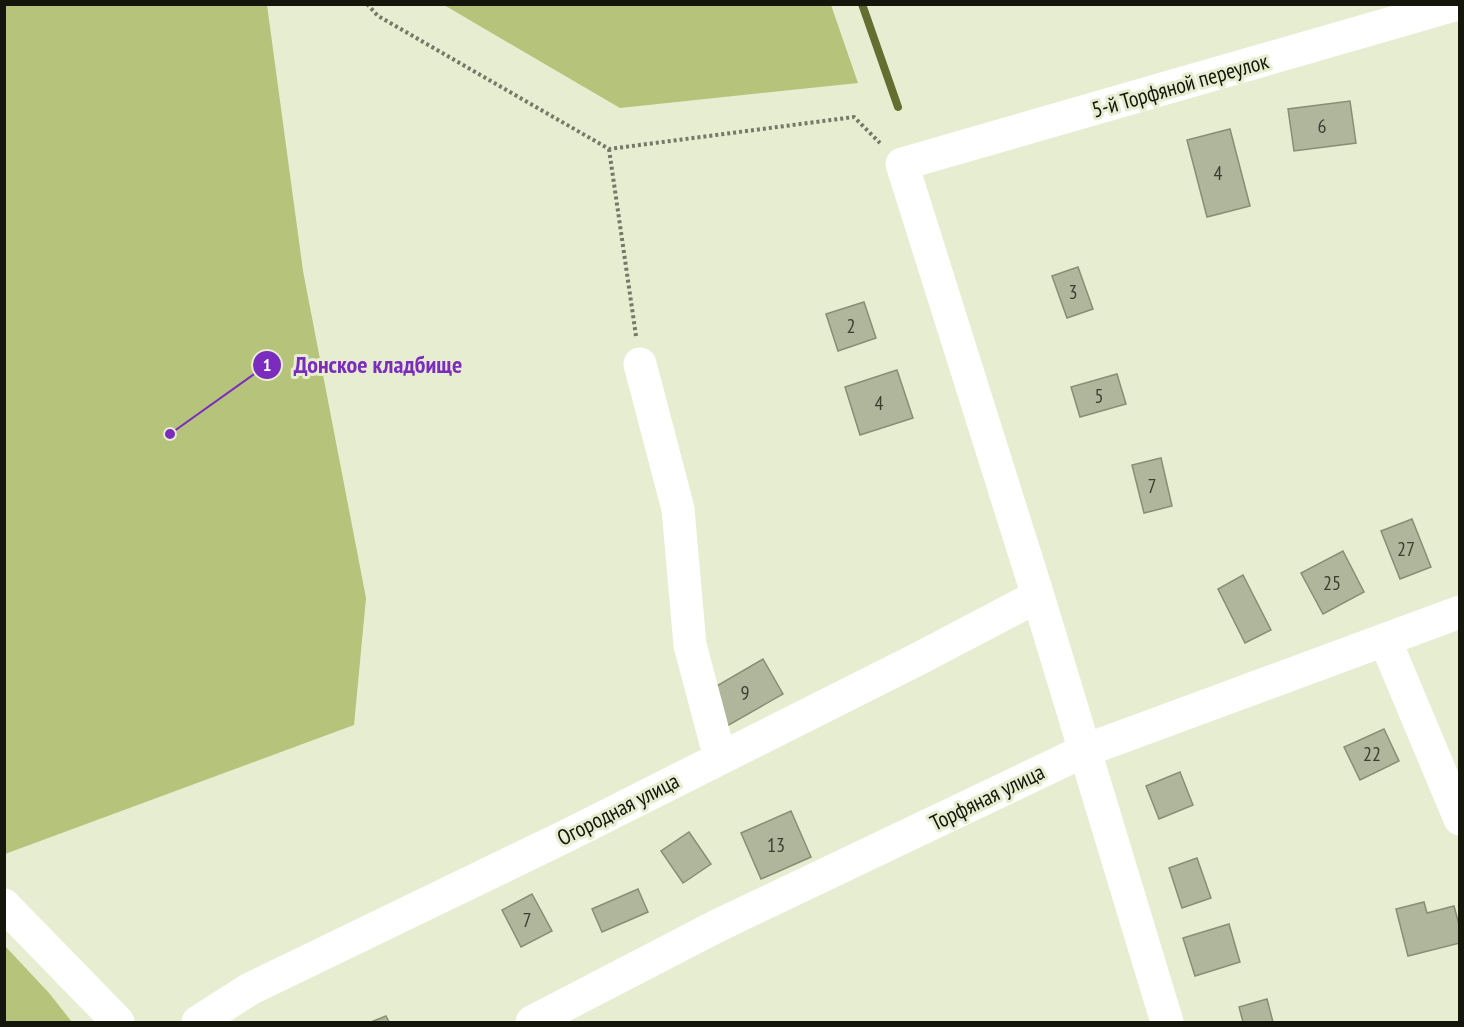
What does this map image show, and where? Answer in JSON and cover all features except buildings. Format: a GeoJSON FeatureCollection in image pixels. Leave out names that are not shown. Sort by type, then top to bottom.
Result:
{"type":"FeatureCollection","features":[{"type":"Feature","properties":{"kind":"street","name":"5-й Торфяной переулок"},"geometry":{"type":"LineString","coordinates":[[902,164],[1458,4]]}},
{"type":"Feature","properties":{"kind":"street"},"geometry":{"type":"LineString","coordinates":[[902,164],[1086,750],[1167,1023]]}},
{"type":"Feature","properties":{"kind":"street"},"geometry":{"type":"LineString","coordinates":[[640,364],[678,509],[690,645],[720,758]]}},
{"type":"Feature","properties":{"kind":"street","name":"Огородная улица"},"geometry":{"type":"LineString","coordinates":[[198,1023],[250,989],[720,758],[1038,596]]}},
{"type":"Feature","properties":{"kind":"street","name":"Торфяная улица"},"geometry":{"type":"LineString","coordinates":[[532,1023],[717,926],[1086,750],[1460,612]]}},
{"type":"Feature","properties":{"kind":"street"},"geometry":{"type":"LineString","coordinates":[[1385,640],[1460,819]]}},
{"type":"Feature","properties":{"kind":"street"},"geometry":{"type":"LineString","coordinates":[[4,905],[118,1023]]}},
{"type":"Feature","properties":{"kind":"path"},"geometry":{"type":"LineString","coordinates":[[367,4],[378,15],[609,149],[854,117],[902,164]]}},
{"type":"Feature","properties":{"kind":"path"},"geometry":{"type":"LineString","coordinates":[[609,149],[640,364]]}},
{"type":"Feature","properties":{"kind":"green space"},"geometry":{"type":"Polygon","coordinates":[[[5,4],[267,5],[303,271],[366,598],[354,725],[5,854],[5,4]]]}},
{"type":"Feature","properties":{"kind":"green space"},"geometry":{"type":"Polygon","coordinates":[[[444,5],[831,5],[858,83],[620,108],[444,5]]]}},
{"type":"Feature","properties":{"kind":"green space"},"geometry":{"type":"Polygon","coordinates":[[[5,946],[49,993],[72,1022],[5,1022],[5,946]]]}},
{"type":"Feature","properties":{"kind":"waterway"},"geometry":{"type":"LineString","coordinates":[[862,4],[898,107]]}},
{"type":"Feature","properties":{"kind":"place","name":"Донское кладбище"},"geometry":{"type":"Point","coordinates":[170,434]}}]}
